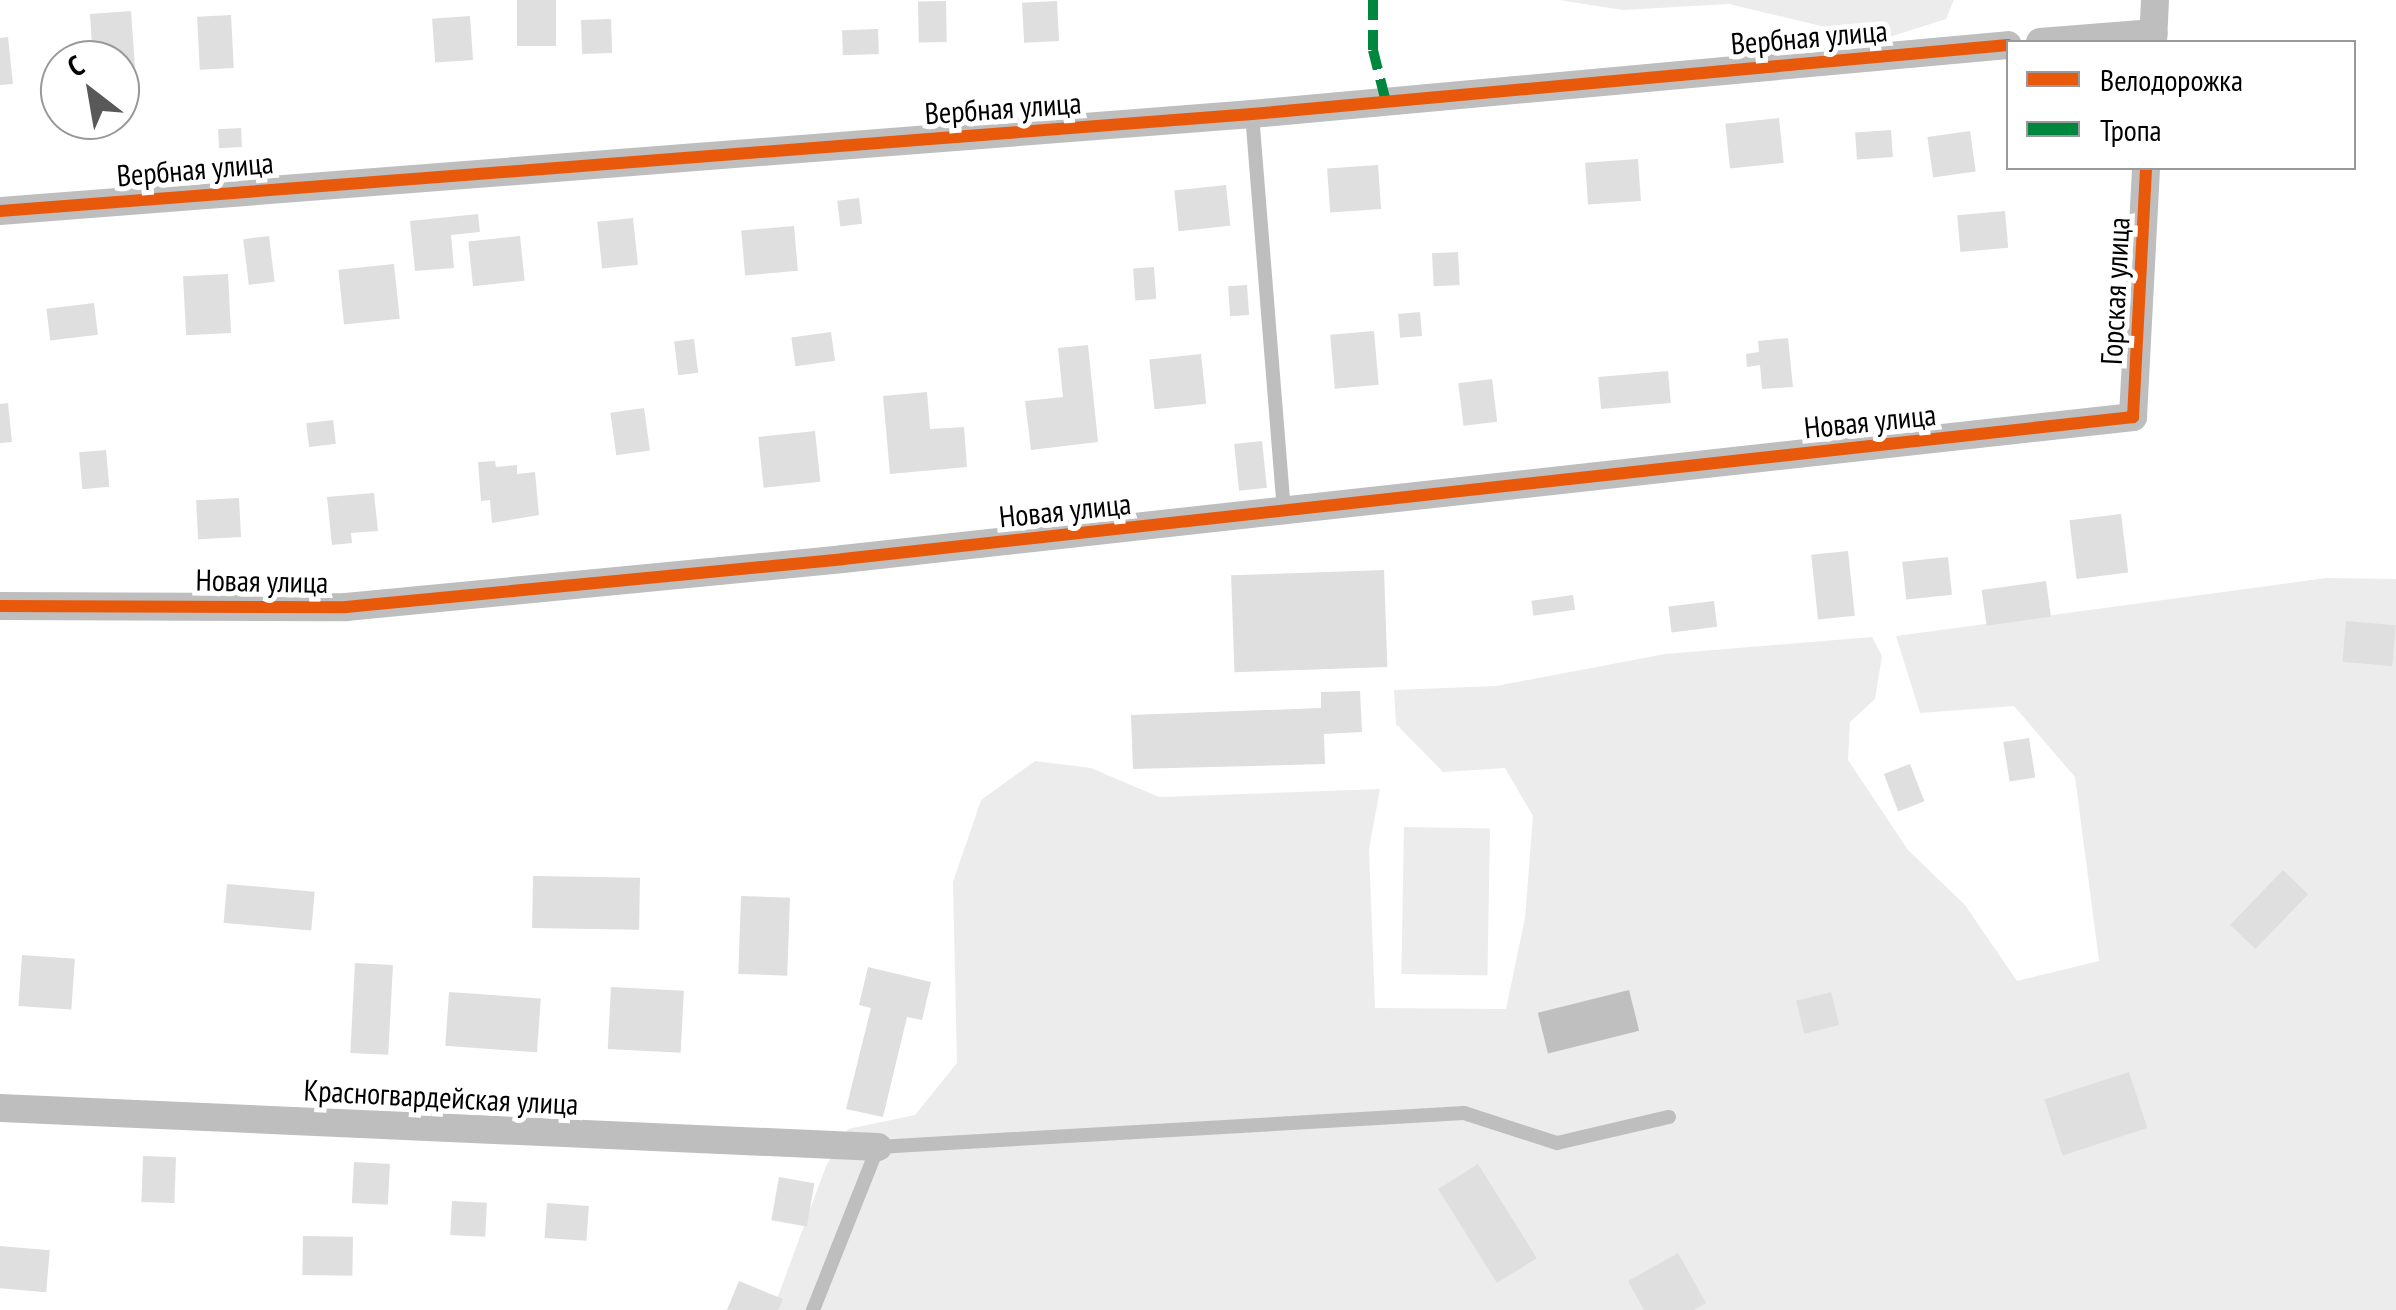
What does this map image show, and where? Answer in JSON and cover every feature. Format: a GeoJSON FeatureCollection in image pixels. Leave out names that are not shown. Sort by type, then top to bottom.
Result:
{"type":"FeatureCollection","features":[{"type":"Feature","properties":{"kind":"street"},"geometry":{"type":"LineString","coordinates":[[2097,40],[2154,38],[2155,0]]}},
{"type":"Feature","properties":{"kind":"street","name":"Вербная улица"},"geometry":{"type":"LineString","coordinates":[[0,211],[1252,114],[2006,45]]}},
{"type":"Feature","properties":{"kind":"street","name":"Горская улица"},"geometry":{"type":"LineString","coordinates":[[2132,417],[2146,170]]}},
{"type":"Feature","properties":{"kind":"street","name":"Новая улица"},"geometry":{"type":"LineString","coordinates":[[0,606],[346,607],[1284,512],[2132,417]]}},
{"type":"Feature","properties":{"kind":"street","name":"Красногвардейская улица"},"geometry":{"type":"LineString","coordinates":[[0,1108],[878,1148]]}},
{"type":"Feature","properties":{"kind":"lane"},"geometry":{"type":"LineString","coordinates":[[1252,114],[1284,512]]}},
{"type":"Feature","properties":{"kind":"lane"},"geometry":{"type":"LineString","coordinates":[[813,1310],[878,1148],[1464,1113],[1556,1143],[1670,1117]]}},
{"type":"Feature","properties":{"kind":"shaded area"},"geometry":{"type":"Polygon","coordinates":[[[1559,0],[1954,0],[1946,19],[1880,40],[1729,4],[1623,10],[1559,0]]]}},
{"type":"Feature","properties":{"kind":"shaded area"},"geometry":{"type":"Polygon","coordinates":[[[2326,578],[2396,579],[2396,1310],[773,1310],[826,1166],[848,1129],[915,1115],[957,1063],[953,882],[981,800],[1035,761],[1091,768],[1159,797],[1380,789],[1369,849],[1375,1008],[1506,1009],[1525,918],[1533,816],[1505,768],[1443,772],[1396,724],[1394,690],[1496,686],[1665,654],[1872,637],[1882,656],[1875,699],[1850,722],[1848,760],[1908,850],[1965,905],[2017,981],[2099,961],[2075,777],[2014,706],[1920,713],[1896,636],[2326,578]]]}},
{"type":"Feature","properties":{"kind":"shaded area"},"geometry":{"type":"Polygon","coordinates":[[[1404,827],[1490,829],[1487,975],[1401,974],[1404,827]]]}},
{"type":"Feature","properties":{"kind":"shaded area"},"geometry":{"type":"Polygon","coordinates":[[[1629,990],[1639,1031],[1548,1053],[1538,1013],[1629,990]]]}},
{"type":"Feature","properties":{"kind":"building"},"geometry":{"type":"Polygon","coordinates":[[[517,0],[556,0],[556,46],[517,46],[517,0]]]}},
{"type":"Feature","properties":{"kind":"building"},"geometry":{"type":"Polygon","coordinates":[[[918,1],[946,1],[947,42],[919,42],[918,1]]]}},
{"type":"Feature","properties":{"kind":"building"},"geometry":{"type":"Polygon","coordinates":[[[1057,1],[1059,41],[1024,43],[1022,3],[1057,1]]]}},
{"type":"Feature","properties":{"kind":"building"},"geometry":{"type":"Polygon","coordinates":[[[131,11],[133,40],[92,40],[90,14],[131,11]]]}},
{"type":"Feature","properties":{"kind":"building"},"geometry":{"type":"Polygon","coordinates":[[[231,15],[234,68],[200,70],[197,17],[231,15]]]}},
{"type":"Feature","properties":{"kind":"building"},"geometry":{"type":"Polygon","coordinates":[[[470,16],[473,60],[435,63],[432,19],[470,16]]]}},
{"type":"Feature","properties":{"kind":"building"},"geometry":{"type":"Polygon","coordinates":[[[611,19],[612,53],[582,54],[581,20],[611,19]]]}},
{"type":"Feature","properties":{"kind":"building"},"geometry":{"type":"Polygon","coordinates":[[[878,29],[879,54],[843,55],[842,30],[878,29]]]}},
{"type":"Feature","properties":{"kind":"building"},"geometry":{"type":"Polygon","coordinates":[[[8,37],[13,84],[0,85],[0,38],[8,37]]]}},
{"type":"Feature","properties":{"kind":"building"},"geometry":{"type":"Polygon","coordinates":[[[1779,118],[1784,163],[1730,168],[1725,124],[1779,118]]]}},
{"type":"Feature","properties":{"kind":"building"},"geometry":{"type":"Polygon","coordinates":[[[241,128],[242,147],[219,148],[218,129],[241,128]]]}},
{"type":"Feature","properties":{"kind":"building"},"geometry":{"type":"Polygon","coordinates":[[[1891,130],[1893,157],[1857,159],[1855,133],[1891,130]]]}},
{"type":"Feature","properties":{"kind":"building"},"geometry":{"type":"Polygon","coordinates":[[[1970,131],[1976,172],[1933,178],[1927,137],[1970,131]]]}},
{"type":"Feature","properties":{"kind":"building"},"geometry":{"type":"Polygon","coordinates":[[[1638,159],[1641,201],[1588,205],[1585,163],[1638,159]]]}},
{"type":"Feature","properties":{"kind":"building"},"geometry":{"type":"Polygon","coordinates":[[[1378,165],[1381,209],[1330,212],[1327,169],[1378,165]]]}},
{"type":"Feature","properties":{"kind":"building"},"geometry":{"type":"Polygon","coordinates":[[[1226,185],[1230,226],[1179,231],[1174,190],[1226,185]]]}},
{"type":"Feature","properties":{"kind":"building"},"geometry":{"type":"Polygon","coordinates":[[[859,198],[862,224],[840,226],[837,201],[859,198]]]}},
{"type":"Feature","properties":{"kind":"building"},"geometry":{"type":"Polygon","coordinates":[[[2005,211],[2008,248],[1960,252],[1957,215],[2005,211]]]}},
{"type":"Feature","properties":{"kind":"building"},"geometry":{"type":"Polygon","coordinates":[[[478,214],[480,232],[451,235],[454,268],[415,271],[410,221],[478,214]]]}},
{"type":"Feature","properties":{"kind":"building"},"geometry":{"type":"Polygon","coordinates":[[[633,218],[638,265],[602,269],[597,222],[633,218]]]}},
{"type":"Feature","properties":{"kind":"building"},"geometry":{"type":"Polygon","coordinates":[[[794,226],[798,271],[745,275],[741,231],[794,226]]]}},
{"type":"Feature","properties":{"kind":"building"},"geometry":{"type":"Polygon","coordinates":[[[269,236],[275,282],[249,285],[243,239],[269,236]]]}},
{"type":"Feature","properties":{"kind":"building"},"geometry":{"type":"Polygon","coordinates":[[[520,236],[525,281],[473,286],[468,241],[520,236]]]}},
{"type":"Feature","properties":{"kind":"building"},"geometry":{"type":"Polygon","coordinates":[[[1458,252],[1460,285],[1434,286],[1432,253],[1458,252]]]}},
{"type":"Feature","properties":{"kind":"building"},"geometry":{"type":"Polygon","coordinates":[[[394,264],[400,319],[344,325],[338,270],[394,264]]]}},
{"type":"Feature","properties":{"kind":"building"},"geometry":{"type":"Polygon","coordinates":[[[1154,267],[1156,299],[1135,300],[1133,268],[1154,267]]]}},
{"type":"Feature","properties":{"kind":"building"},"geometry":{"type":"Polygon","coordinates":[[[228,274],[231,333],[186,335],[183,276],[228,274]]]}},
{"type":"Feature","properties":{"kind":"building"},"geometry":{"type":"Polygon","coordinates":[[[1247,285],[1249,315],[1230,316],[1228,286],[1247,285]]]}},
{"type":"Feature","properties":{"kind":"building"},"geometry":{"type":"Polygon","coordinates":[[[94,303],[98,335],[50,341],[46,309],[94,303]]]}},
{"type":"Feature","properties":{"kind":"building"},"geometry":{"type":"Polygon","coordinates":[[[1420,312],[1422,336],[1400,338],[1398,314],[1420,312]]]}},
{"type":"Feature","properties":{"kind":"building"},"geometry":{"type":"Polygon","coordinates":[[[1374,331],[1379,385],[1335,389],[1330,335],[1374,331]]]}},
{"type":"Feature","properties":{"kind":"building"},"geometry":{"type":"Polygon","coordinates":[[[831,332],[835,361],[795,366],[791,338],[831,332]]]}},
{"type":"Feature","properties":{"kind":"building"},"geometry":{"type":"Polygon","coordinates":[[[1788,338],[1793,387],[1762,389],[1760,365],[1747,367],[1746,354],[1759,352],[1758,341],[1788,338]]]}},
{"type":"Feature","properties":{"kind":"building"},"geometry":{"type":"Polygon","coordinates":[[[694,339],[698,373],[678,375],[674,341],[694,339]]]}},
{"type":"Feature","properties":{"kind":"building"},"geometry":{"type":"Polygon","coordinates":[[[1088,345],[1098,442],[1031,450],[1025,401],[1063,397],[1058,348],[1088,345]]]}},
{"type":"Feature","properties":{"kind":"building"},"geometry":{"type":"Polygon","coordinates":[[[1201,354],[1206,404],[1155,409],[1149,359],[1201,354]]]}},
{"type":"Feature","properties":{"kind":"building"},"geometry":{"type":"Polygon","coordinates":[[[1668,371],[1671,403],[1601,409],[1598,377],[1668,371]]]}},
{"type":"Feature","properties":{"kind":"building"},"geometry":{"type":"Polygon","coordinates":[[[1492,379],[1497,422],[1463,426],[1458,383],[1492,379]]]}},
{"type":"Feature","properties":{"kind":"building"},"geometry":{"type":"Polygon","coordinates":[[[927,392],[930,429],[964,427],[967,467],[890,474],[883,396],[927,392]]]}},
{"type":"Feature","properties":{"kind":"building"},"geometry":{"type":"Polygon","coordinates":[[[8,403],[12,442],[0,443],[0,404],[8,403]]]}},
{"type":"Feature","properties":{"kind":"building"},"geometry":{"type":"Polygon","coordinates":[[[644,408],[650,451],[616,455],[610,413],[644,408]]]}},
{"type":"Feature","properties":{"kind":"building"},"geometry":{"type":"Polygon","coordinates":[[[333,420],[336,444],[309,447],[306,423],[333,420]]]}},
{"type":"Feature","properties":{"kind":"building"},"geometry":{"type":"Polygon","coordinates":[[[815,431],[820,482],[764,488],[758,437],[815,431]]]}},
{"type":"Feature","properties":{"kind":"building"},"geometry":{"type":"Polygon","coordinates":[[[1262,441],[1267,488],[1239,491],[1234,444],[1262,441]]]}},
{"type":"Feature","properties":{"kind":"building"},"geometry":{"type":"Polygon","coordinates":[[[106,450],[109,487],[82,489],[79,452],[106,450]]]}},
{"type":"Feature","properties":{"kind":"building"},"geometry":{"type":"Polygon","coordinates":[[[495,461],[496,467],[517,465],[517,474],[535,472],[539,515],[492,523],[490,500],[481,501],[478,462],[495,461]]]}},
{"type":"Feature","properties":{"kind":"building"},"geometry":{"type":"Polygon","coordinates":[[[374,493],[378,531],[351,533],[352,543],[332,545],[327,497],[374,493]]]}},
{"type":"Feature","properties":{"kind":"building"},"geometry":{"type":"Polygon","coordinates":[[[239,498],[241,537],[198,539],[196,500],[239,498]]]}},
{"type":"Feature","properties":{"kind":"building"},"geometry":{"type":"Polygon","coordinates":[[[2121,514],[2128,573],[2077,579],[2069,520],[2121,514]]]}},
{"type":"Feature","properties":{"kind":"building"},"geometry":{"type":"Polygon","coordinates":[[[1848,551],[1855,616],[1818,620],[1811,555],[1848,551]]]}},
{"type":"Feature","properties":{"kind":"building"},"geometry":{"type":"Polygon","coordinates":[[[1948,557],[1952,595],[1906,600],[1902,562],[1948,557]]]}},
{"type":"Feature","properties":{"kind":"building"},"geometry":{"type":"Polygon","coordinates":[[[1384,570],[1387,667],[1234,672],[1231,575],[1384,570]]]}},
{"type":"Feature","properties":{"kind":"building"},"geometry":{"type":"Polygon","coordinates":[[[2046,581],[2051,617],[1987,626],[1982,590],[2046,581]]]}},
{"type":"Feature","properties":{"kind":"building"},"geometry":{"type":"Polygon","coordinates":[[[1573,595],[1575,610],[1533,616],[1531,601],[1573,595]]]}},
{"type":"Feature","properties":{"kind":"building"},"geometry":{"type":"Polygon","coordinates":[[[1714,601],[1717,627],[1672,632],[1668,607],[1714,601]]]}},
{"type":"Feature","properties":{"kind":"building"},"geometry":{"type":"Polygon","coordinates":[[[2346,621],[2396,625],[2392,666],[2342,662],[2346,621]]]}},
{"type":"Feature","properties":{"kind":"building"},"geometry":{"type":"Polygon","coordinates":[[[1360,691],[1362,732],[1324,734],[1325,764],[1133,769],[1131,715],[1321,708],[1321,692],[1360,691]]]}},
{"type":"Feature","properties":{"kind":"building"},"geometry":{"type":"Polygon","coordinates":[[[2029,738],[2035,778],[2010,782],[2003,742],[2029,738]]]}},
{"type":"Feature","properties":{"kind":"building"},"geometry":{"type":"Polygon","coordinates":[[[1910,764],[1924,801],[1898,811],[1884,774],[1910,764]]]}},
{"type":"Feature","properties":{"kind":"building"},"geometry":{"type":"Polygon","coordinates":[[[2283,870],[2308,894],[2255,949],[2230,925],[2283,870]]]}},
{"type":"Feature","properties":{"kind":"building"},"geometry":{"type":"Polygon","coordinates":[[[533,876],[640,878],[639,930],[532,928],[533,876]]]}},
{"type":"Feature","properties":{"kind":"building"},"geometry":{"type":"Polygon","coordinates":[[[227,884],[315,892],[311,931],[224,923],[227,884]]]}},
{"type":"Feature","properties":{"kind":"building"},"geometry":{"type":"Polygon","coordinates":[[[741,896],[790,898],[787,976],[738,974],[741,896]]]}},
{"type":"Feature","properties":{"kind":"building"},"geometry":{"type":"Polygon","coordinates":[[[22,955],[75,959],[71,1010],[18,1006],[22,955]]]}},
{"type":"Feature","properties":{"kind":"building"},"geometry":{"type":"Polygon","coordinates":[[[355,963],[393,965],[388,1055],[350,1053],[355,963]]]}},
{"type":"Feature","properties":{"kind":"building"},"geometry":{"type":"Polygon","coordinates":[[[868,967],[931,982],[922,1020],[907,1017],[883,1117],[846,1109],[871,1008],[859,1005],[868,967]]]}},
{"type":"Feature","properties":{"kind":"building"},"geometry":{"type":"Polygon","coordinates":[[[611,987],[684,991],[681,1053],[608,1049],[611,987]]]}},
{"type":"Feature","properties":{"kind":"building"},"geometry":{"type":"Polygon","coordinates":[[[449,992],[541,998],[537,1052],[445,1046],[449,992]]]}},
{"type":"Feature","properties":{"kind":"building"},"geometry":{"type":"Polygon","coordinates":[[[1831,992],[1839,1025],[1804,1034],[1796,1001],[1831,992]]]}},
{"type":"Feature","properties":{"kind":"building"},"geometry":{"type":"Polygon","coordinates":[[[2129,1072],[2147,1128],[2063,1156],[2044,1100],[2129,1072]]]}},
{"type":"Feature","properties":{"kind":"building"},"geometry":{"type":"Polygon","coordinates":[[[143,1156],[176,1157],[174,1203],[141,1202],[143,1156]]]}},
{"type":"Feature","properties":{"kind":"building"},"geometry":{"type":"Polygon","coordinates":[[[354,1162],[390,1164],[388,1205],[352,1203],[354,1162]]]}},
{"type":"Feature","properties":{"kind":"building"},"geometry":{"type":"Polygon","coordinates":[[[1478,1164],[1537,1258],[1497,1283],[1438,1189],[1478,1164]]]}},
{"type":"Feature","properties":{"kind":"building"},"geometry":{"type":"Polygon","coordinates":[[[779,1177],[814,1183],[807,1227],[771,1220],[779,1177]]]}},
{"type":"Feature","properties":{"kind":"building"},"geometry":{"type":"Polygon","coordinates":[[[452,1201],[487,1203],[485,1237],[450,1235],[452,1201]]]}},
{"type":"Feature","properties":{"kind":"building"},"geometry":{"type":"Polygon","coordinates":[[[547,1203],[589,1206],[586,1241],[545,1238],[547,1203]]]}},
{"type":"Feature","properties":{"kind":"building"},"geometry":{"type":"Polygon","coordinates":[[[303,1236],[353,1237],[352,1276],[302,1275],[303,1236]]]}},
{"type":"Feature","properties":{"kind":"building"},"geometry":{"type":"Polygon","coordinates":[[[0,1246],[50,1250],[46,1292],[0,1288],[0,1246]]]}},
{"type":"Feature","properties":{"kind":"building"},"geometry":{"type":"Polygon","coordinates":[[[1678,1253],[1706,1303],[1694,1310],[1644,1310],[1628,1281],[1678,1253]]]}},
{"type":"Feature","properties":{"kind":"building"},"geometry":{"type":"Polygon","coordinates":[[[739,1281],[783,1299],[778,1310],[727,1310],[739,1281]]]}},
{"type":"Feature","properties":{"kind":"marked path"},"geometry":{"type":"LineString","coordinates":[[1373,0],[1373,50],[1386,102]]}},
{"type":"Feature","properties":{"kind":"cycle path"},"geometry":{"type":"LineString","coordinates":[[0,211],[1252,114],[2006,45]]}},
{"type":"Feature","properties":{"kind":"cycle path"},"geometry":{"type":"LineString","coordinates":[[0,606],[346,607],[843,559],[2133,417],[2146,170]]}}]}
